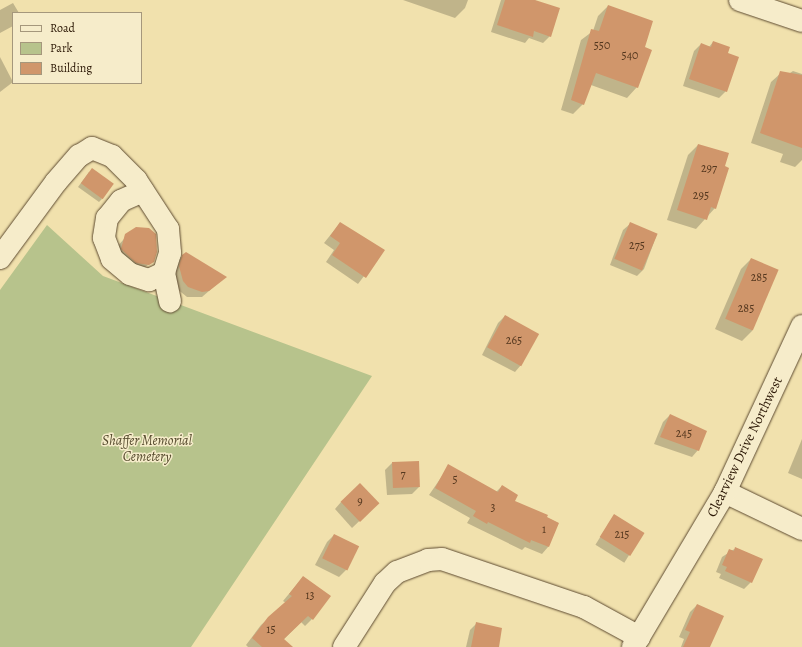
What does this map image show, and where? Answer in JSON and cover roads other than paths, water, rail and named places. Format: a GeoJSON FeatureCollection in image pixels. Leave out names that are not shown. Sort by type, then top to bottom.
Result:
{"type":"FeatureCollection","features":[{"type":"Feature","properties":{"kind":"street"},"geometry":{"type":"LineString","coordinates":[[740,0],[802,21]]}},
{"type":"Feature","properties":{"kind":"street"},"geometry":{"type":"LineString","coordinates":[[0,258],[56,182],[79,156],[92,148],[112,156],[143,191],[168,229],[170,253],[164,273],[170,301]]}},
{"type":"Feature","properties":{"kind":"street"},"geometry":{"type":"LineString","coordinates":[[143,191],[121,201],[107,218],[104,238],[112,259],[130,274],[149,280],[164,273]]}},
{"type":"Feature","properties":{"kind":"street","name":"Clearview Drive Northwest"},"geometry":{"type":"LineString","coordinates":[[636,642],[726,492],[802,326]]}},
{"type":"Feature","properties":{"kind":"street"},"geometry":{"type":"LineString","coordinates":[[726,492],[802,529]]}},
{"type":"Feature","properties":{"kind":"street"},"geometry":{"type":"LineString","coordinates":[[344,647],[385,583],[397,572],[428,560],[442,560],[584,607],[636,642]]}},
{"type":"Feature","properties":{"kind":"park label","name":"Shaffer Memorial Cemetery"},"geometry":{"type":"Point","coordinates":[147,450]}}]}
